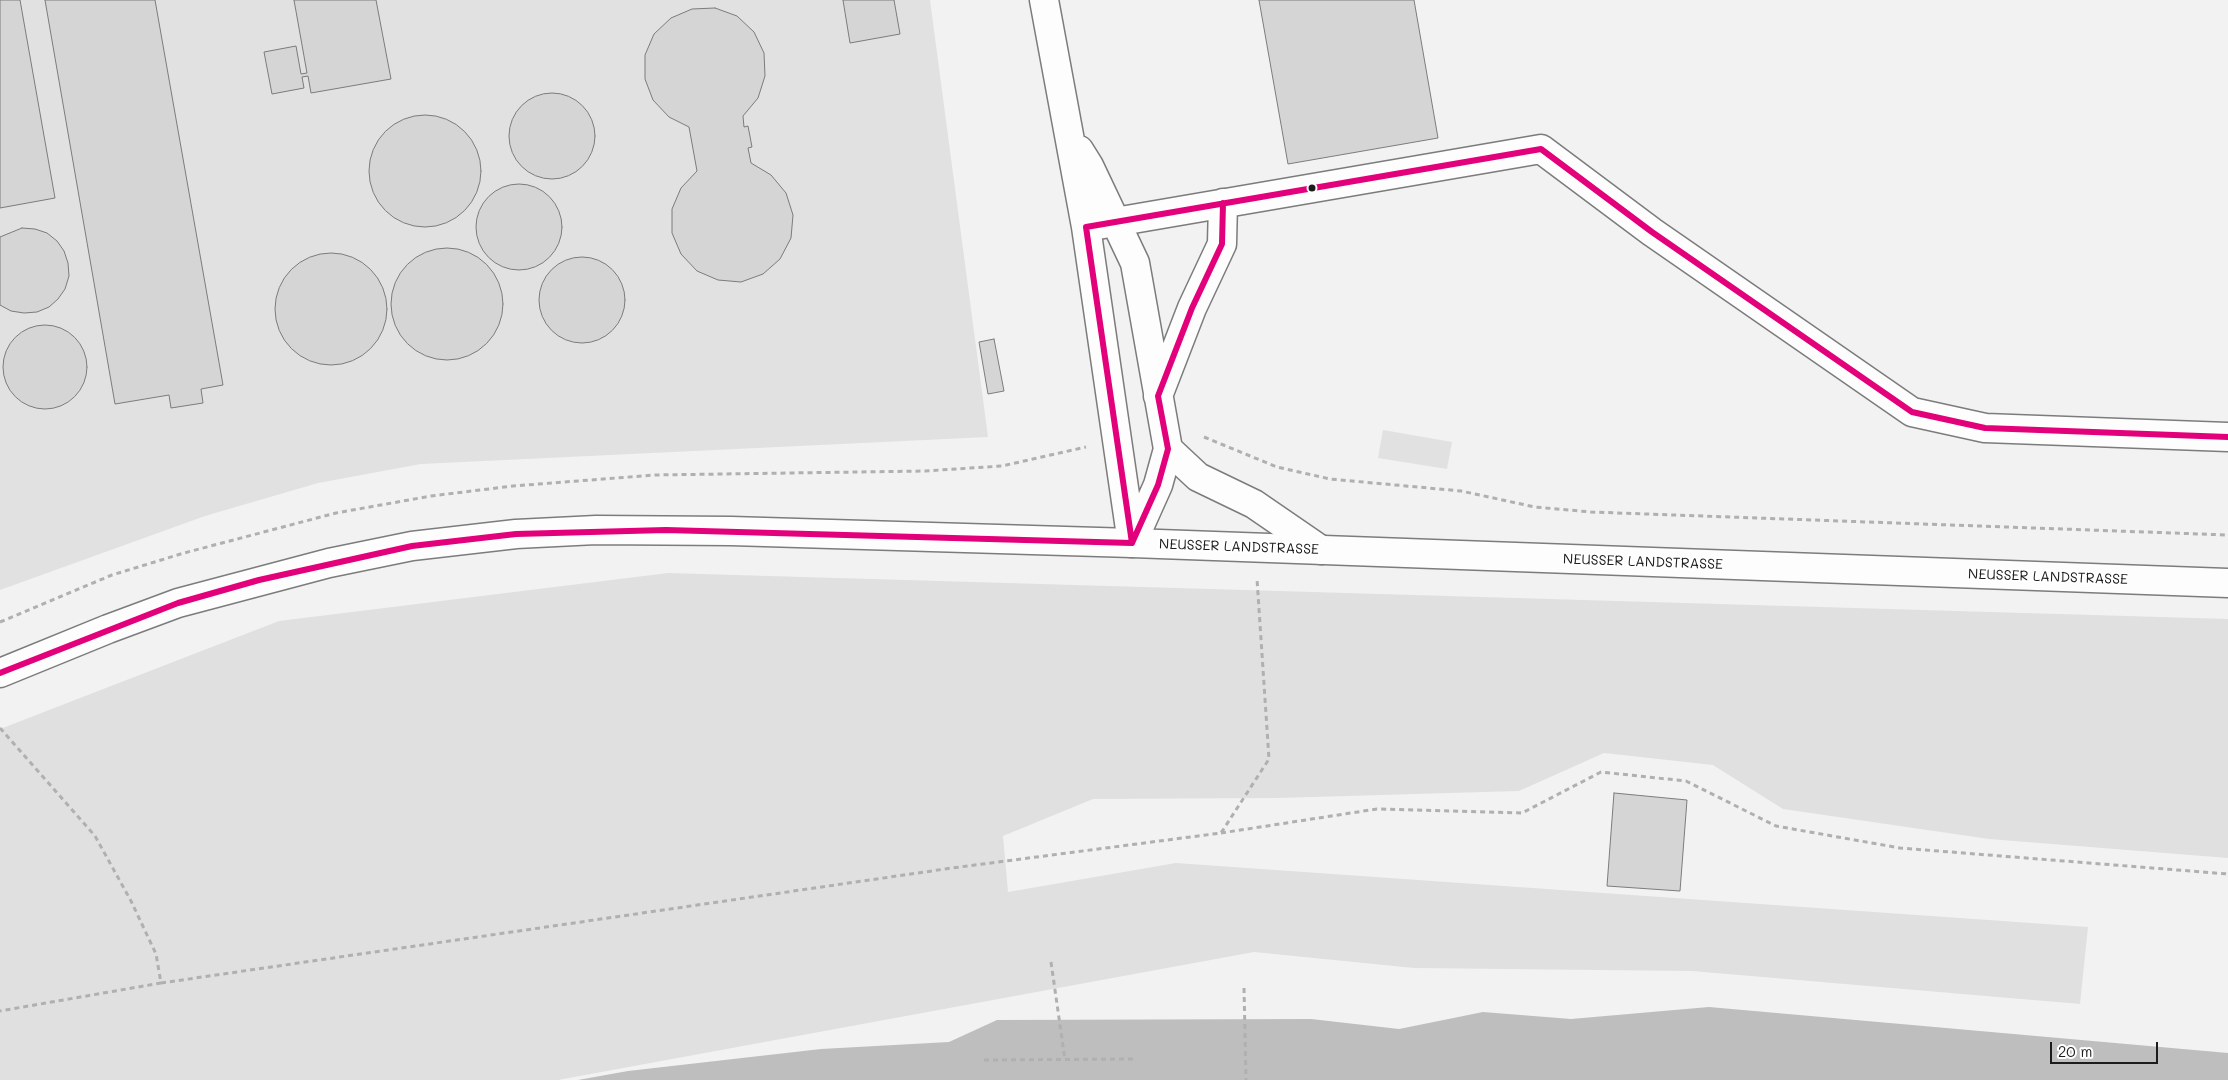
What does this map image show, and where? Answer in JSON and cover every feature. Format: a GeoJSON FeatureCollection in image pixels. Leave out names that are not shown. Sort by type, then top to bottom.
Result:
{"type":"FeatureCollection","features":[{"type":"Feature","properties":{"kind":"main road"},"geometry":{"type":"LineString","coordinates":[[1044,0],[1086,227],[1132,543]]}},
{"type":"Feature","properties":{"kind":"main road"},"geometry":{"type":"LineString","coordinates":[[1070,136],[1089,166],[1135,263],[1168,449],[1158,485],[1132,543]]}},
{"type":"Feature","properties":{"kind":"main road"},"geometry":{"type":"LineString","coordinates":[[1086,227],[1541,149],[1652,232],[1912,412],[1984,428],[2228,437]]}},
{"type":"Feature","properties":{"kind":"main road"},"geometry":{"type":"LineString","coordinates":[[1158,396],[1192,308],[1222,244],[1223,203]]}},
{"type":"Feature","properties":{"kind":"main road"},"geometry":{"type":"LineString","coordinates":[[1168,449],[1198,476],[1254,504],[1321,550]]}},
{"type":"Feature","properties":{"kind":"main road","name":"NEUSSER LANDSTRASSE"},"geometry":{"type":"LineString","coordinates":[[0,673],[108,628],[178,604],[259,580],[412,546],[516,534],[666,530],[1132,543],[2228,583]]}},
{"type":"Feature","properties":{"kind":"path"},"geometry":{"type":"LineString","coordinates":[[1221,833],[1268,760],[1256,549]]}},
{"type":"Feature","properties":{"kind":"path"},"geometry":{"type":"LineString","coordinates":[[0,728],[94,836],[131,901],[156,954],[161,983]]}},
{"type":"Feature","properties":{"kind":"path"},"geometry":{"type":"LineString","coordinates":[[0,1011],[161,983],[932,871],[1221,833],[1377,808],[1522,813],[1601,772],[1686,781],[1776,826],[1900,848],[2228,874]]}},
{"type":"Feature","properties":{"kind":"path"},"geometry":{"type":"LineString","coordinates":[[1051,962],[1065,1060]]}},
{"type":"Feature","properties":{"kind":"path"},"geometry":{"type":"LineString","coordinates":[[1244,988],[1246,1080]]}},
{"type":"Feature","properties":{"kind":"path"},"geometry":{"type":"LineString","coordinates":[[984,1060],[1133,1060]]}},
{"type":"Feature","properties":{"kind":"shaded area"},"geometry":{"type":"Polygon","coordinates":[[[0,0],[930,0],[988,437],[421,464],[318,483],[205,516],[0,590],[0,0]]]}},
{"type":"Feature","properties":{"kind":"shaded area"},"geometry":{"type":"Polygon","coordinates":[[[1383,430],[1452,442],[1447,469],[1378,458],[1383,430]]]}},
{"type":"Feature","properties":{"kind":"shaded area"},"geometry":{"type":"Polygon","coordinates":[[[668,573],[2228,619],[2228,858],[1989,839],[1783,809],[1713,765],[1604,753],[1519,791],[1278,798],[1093,799],[1003,836],[1008,892],[1176,863],[2088,927],[2080,1004],[1692,971],[1414,968],[1254,952],[558,1080],[0,1080],[0,729],[279,621],[668,573]]]}},
{"type":"Feature","properties":{"kind":"shaded area"},"geometry":{"type":"Polygon","coordinates":[[[1709,1007],[2228,1053],[2228,1080],[578,1080],[628,1071],[821,1049],[949,1042],[997,1020],[1311,1019],[1399,1029],[1483,1012],[1571,1019],[1709,1007]]]}},
{"type":"Feature","properties":{"kind":"building"},"geometry":{"type":"Polygon","coordinates":[[[0,0],[20,0],[55,198],[0,208],[0,0]]]}},
{"type":"Feature","properties":{"kind":"building"},"geometry":{"type":"Polygon","coordinates":[[[45,0],[155,0],[223,385],[201,389],[203,403],[171,408],[169,395],[115,404],[45,0]]]}},
{"type":"Feature","properties":{"kind":"building"},"geometry":{"type":"Polygon","coordinates":[[[294,0],[376,0],[391,79],[311,93],[308,76],[302,77],[304,88],[272,94],[264,52],[296,46],[301,74],[307,73],[294,0]]]}},
{"type":"Feature","properties":{"kind":"building"},"geometry":{"type":"Polygon","coordinates":[[[843,0],[894,0],[900,34],[850,43],[843,0]]]}},
{"type":"Feature","properties":{"kind":"building"},"geometry":{"type":"Polygon","coordinates":[[[1259,0],[1414,0],[1438,138],[1288,164],[1259,0]]]}},
{"type":"Feature","properties":{"kind":"building"},"geometry":{"type":"Polygon","coordinates":[[[715,8],[737,16],[754,32],[764,53],[765,76],[758,98],[743,116],[744,127],[748,126],[752,147],[748,148],[751,163],[771,175],[786,193],[793,215],[791,238],[780,259],[763,274],[741,282],[718,280],[697,271],[681,254],[672,233],[672,209],[681,188],[697,171],[689,127],[669,117],[653,100],[645,79],[645,55],[654,34],[671,18],[692,9],[715,8]]]}},
{"type":"Feature","properties":{"kind":"building"},"geometry":{"type":"Polygon","coordinates":[[[552,93],[568,97],[582,106],[591,120],[595,136],[591,152],[582,166],[568,175],[552,179],[536,175],[522,166],[513,152],[509,136],[513,120],[522,106],[536,97],[552,93]]]}},
{"type":"Feature","properties":{"kind":"building"},"geometry":{"type":"Polygon","coordinates":[[[425,115],[446,119],[465,131],[477,150],[481,171],[477,192],[465,211],[446,223],[425,227],[404,223],[385,211],[373,192],[369,171],[373,150],[385,131],[404,119],[425,115]]]}},
{"type":"Feature","properties":{"kind":"building"},"geometry":{"type":"Polygon","coordinates":[[[519,184],[535,188],[549,197],[558,211],[562,227],[558,243],[549,257],[535,266],[519,270],[503,266],[489,257],[480,243],[476,227],[480,211],[489,197],[503,188],[519,184]]]}},
{"type":"Feature","properties":{"kind":"building"},"geometry":{"type":"Polygon","coordinates":[[[22,228],[35,229],[47,233],[57,241],[64,251],[68,263],[69,276],[65,289],[49,307],[37,312],[11,311],[0,305],[0,237],[22,228]]]}},
{"type":"Feature","properties":{"kind":"building"},"geometry":{"type":"Polygon","coordinates":[[[447,248],[468,252],[487,264],[499,283],[503,304],[499,325],[487,344],[468,356],[447,360],[426,356],[407,344],[395,325],[391,304],[395,283],[407,264],[426,252],[447,248]]]}},
{"type":"Feature","properties":{"kind":"building"},"geometry":{"type":"Polygon","coordinates":[[[331,253],[352,257],[371,269],[383,288],[387,309],[383,330],[371,349],[352,361],[331,365],[310,361],[291,349],[279,330],[275,309],[279,288],[291,269],[310,257],[331,253]]]}},
{"type":"Feature","properties":{"kind":"building"},"geometry":{"type":"Polygon","coordinates":[[[582,257],[598,261],[612,270],[621,284],[625,300],[621,316],[612,330],[598,339],[582,343],[566,339],[552,330],[543,316],[539,300],[543,284],[552,270],[566,261],[582,257]]]}},
{"type":"Feature","properties":{"kind":"building"},"geometry":{"type":"Polygon","coordinates":[[[37,325],[53,325],[69,332],[80,343],[87,359],[84,383],[75,397],[69,402],[53,409],[37,409],[21,402],[10,391],[3,375],[3,359],[10,343],[21,332],[37,325]]]}},
{"type":"Feature","properties":{"kind":"building"},"geometry":{"type":"Polygon","coordinates":[[[994,339],[1004,391],[988,394],[979,342],[994,339]]]}},
{"type":"Feature","properties":{"kind":"building"},"geometry":{"type":"Polygon","coordinates":[[[1614,793],[1687,800],[1680,891],[1607,886],[1614,793]]]}},
{"type":"Feature","properties":{"kind":"transit line"},"geometry":{"type":"LineString","coordinates":[[1086,227],[1541,149],[1652,232],[1912,412],[1985,428],[2228,437]]}},
{"type":"Feature","properties":{"kind":"transit line"},"geometry":{"type":"LineString","coordinates":[[1132,543],[1158,485],[1168,449],[1158,396],[1192,308],[1222,244],[1223,203]]}},
{"type":"Feature","properties":{"kind":"transit line"},"geometry":{"type":"LineString","coordinates":[[1086,227],[1132,543]]}},
{"type":"Feature","properties":{"kind":"transit line"},"geometry":{"type":"LineString","coordinates":[[0,673],[178,603],[259,580],[412,546],[516,534],[666,530],[1132,543]]}}]}
